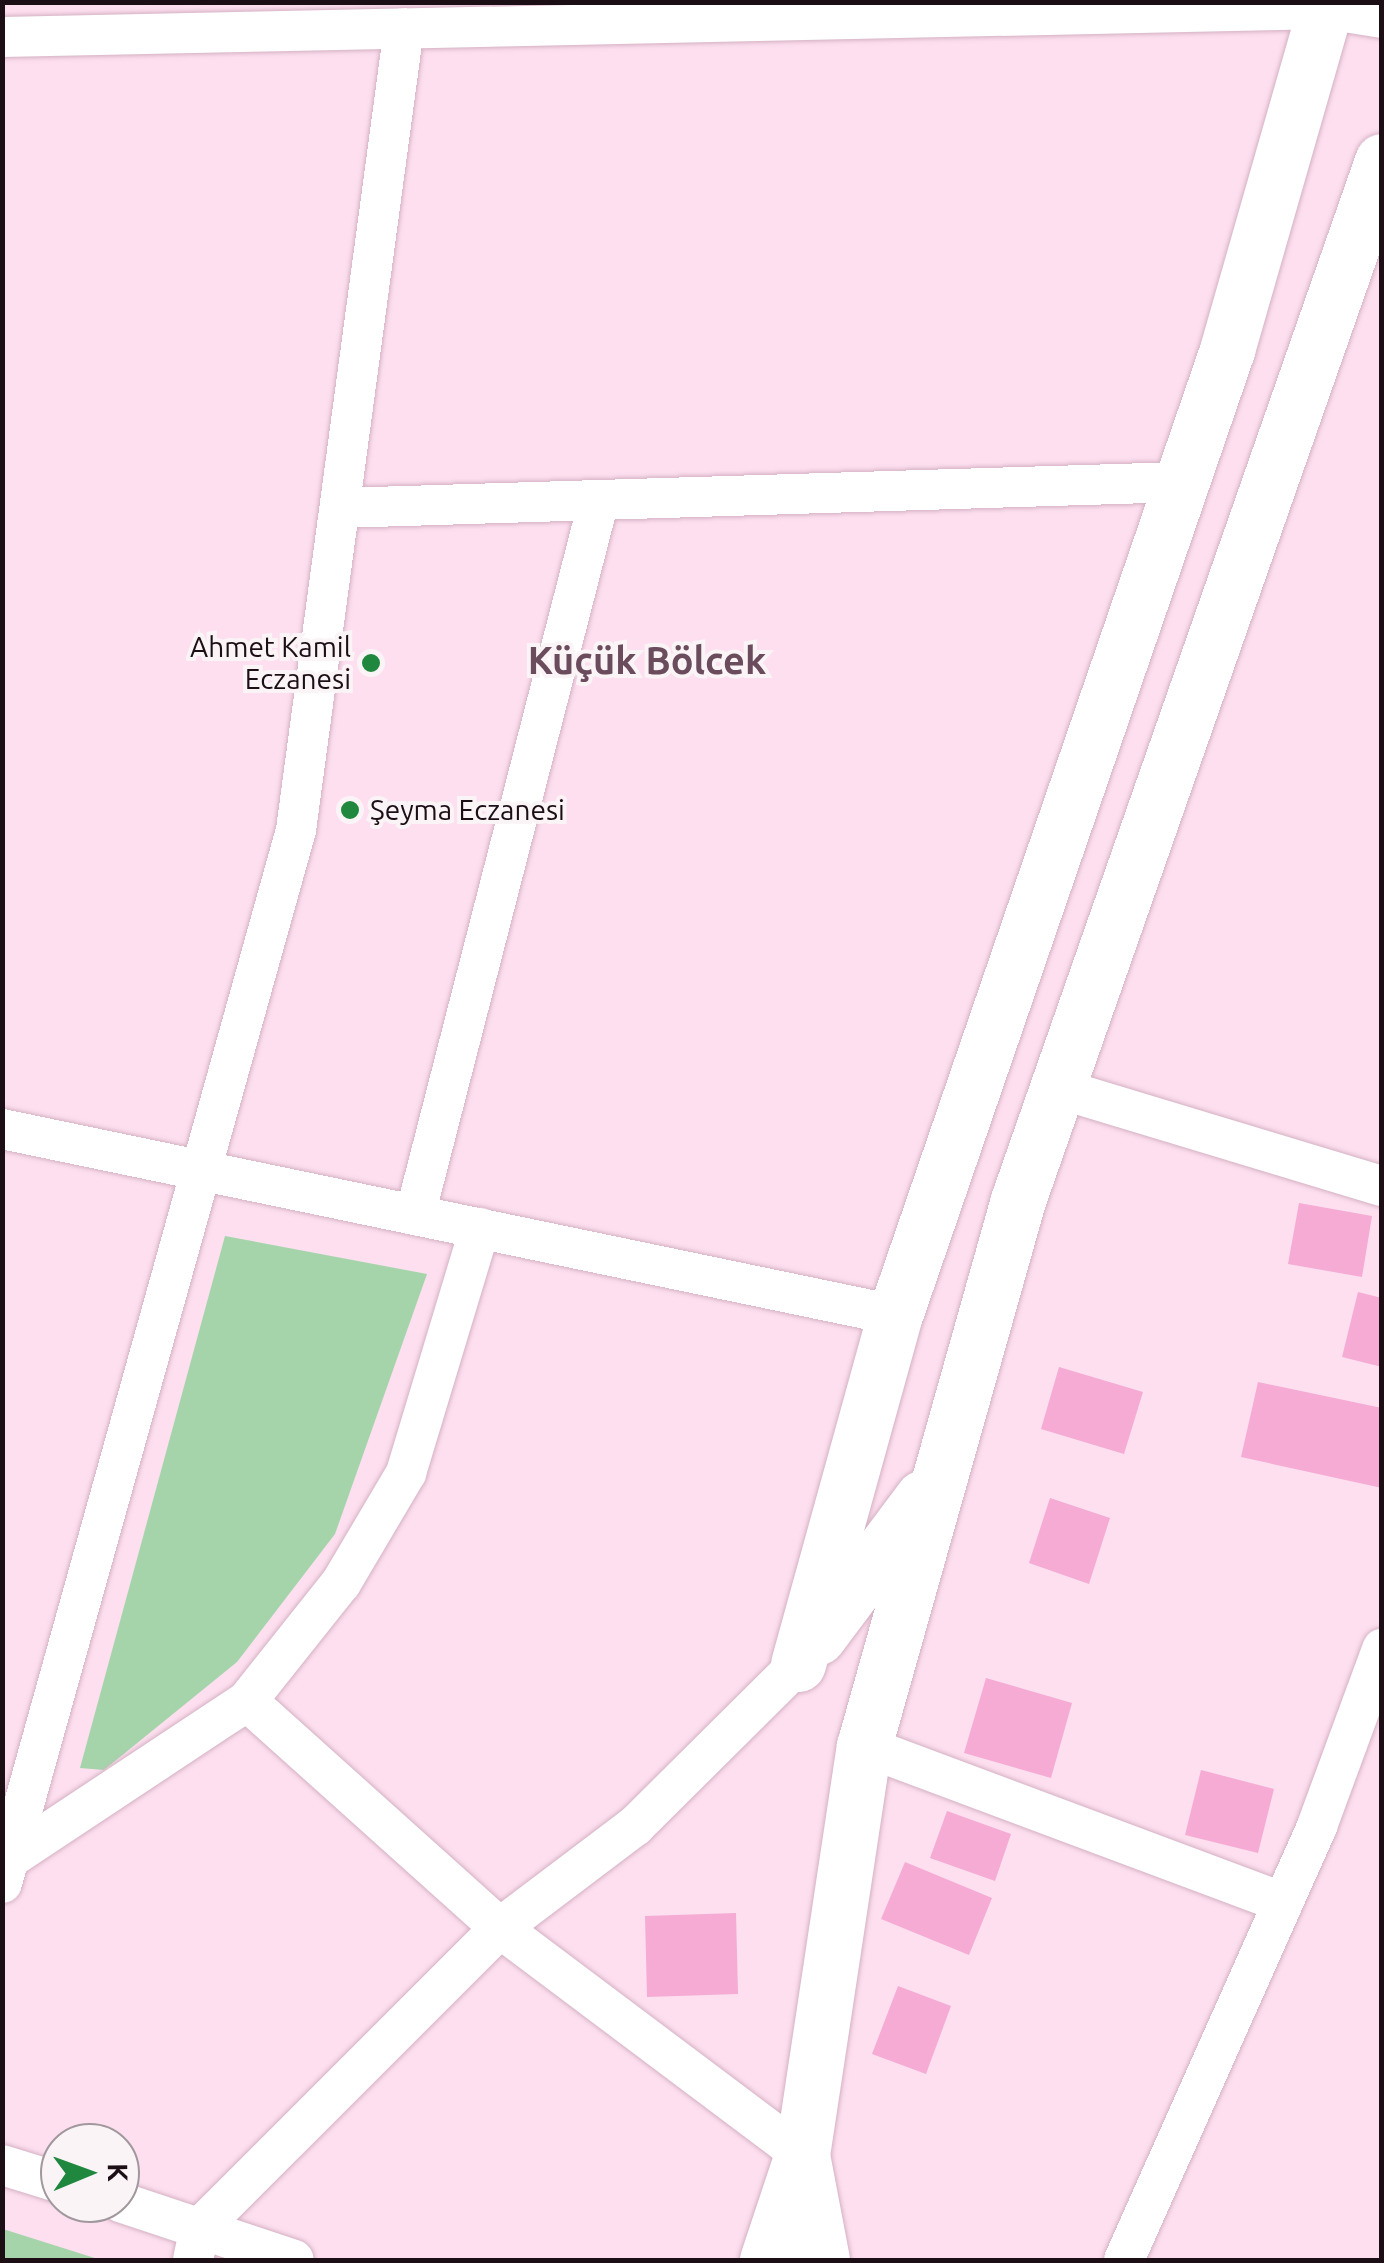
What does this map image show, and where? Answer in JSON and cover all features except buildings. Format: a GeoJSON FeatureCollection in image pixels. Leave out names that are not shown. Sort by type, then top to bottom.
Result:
{"type":"FeatureCollection","features":[{"type":"Feature","properties":{"kind":"main road"},"geometry":{"type":"LineString","coordinates":[[798,1664],[895,1315],[1182,482],[1326,6]]}},
{"type":"Feature","properties":{"kind":"main road"},"geometry":{"type":"LineString","coordinates":[[767,2260],[802,2155],[864,1746],[940,1473],[1057,1088],[1381,163]]}},
{"type":"Feature","properties":{"kind":"main road"},"geometry":{"type":"LineString","coordinates":[[798,1664],[940,1473]]}},
{"type":"Feature","properties":{"kind":"main road"},"geometry":{"type":"LineString","coordinates":[[802,2155],[822,2260]]}},
{"type":"Feature","properties":{"kind":"street"},"geometry":{"type":"LineString","coordinates":[[2,36],[215,17],[404,28],[452,15],[1326,6],[1382,18]]}},
{"type":"Feature","properties":{"kind":"street"},"geometry":{"type":"LineString","coordinates":[[6,1870],[206,1171],[296,830],[404,28]]}},
{"type":"Feature","properties":{"kind":"street"},"geometry":{"type":"LineString","coordinates":[[340,508],[1182,482]]}},
{"type":"Feature","properties":{"kind":"street"},"geometry":{"type":"LineString","coordinates":[[414,1215],[599,500]]}},
{"type":"Feature","properties":{"kind":"street"},"geometry":{"type":"LineString","coordinates":[[1057,1088],[1382,1186]]}},
{"type":"Feature","properties":{"kind":"street"},"geometry":{"type":"LineString","coordinates":[[2,1129],[895,1315]]}},
{"type":"Feature","properties":{"kind":"street"},"geometry":{"type":"LineString","coordinates":[[6,1870],[246,1701],[341,1582],[406,1472],[480,1228]]}},
{"type":"Feature","properties":{"kind":"street"},"geometry":{"type":"LineString","coordinates":[[1124,2260],[1283,1902],[1382,1648]]}},
{"type":"Feature","properties":{"kind":"street"},"geometry":{"type":"LineString","coordinates":[[196,2244],[500,1928],[635,1826],[798,1664]]}},
{"type":"Feature","properties":{"kind":"street"},"geometry":{"type":"LineString","coordinates":[[246,1701],[500,1928],[802,2155]]}},
{"type":"Feature","properties":{"kind":"street"},"geometry":{"type":"LineString","coordinates":[[864,1746],[1283,1902]]}},
{"type":"Feature","properties":{"kind":"street"},"geometry":{"type":"LineString","coordinates":[[2,2165],[40,2177]]}},
{"type":"Feature","properties":{"kind":"street"},"geometry":{"type":"LineString","coordinates":[[140,2213],[196,2244],[294,2260]]}},
{"type":"Feature","properties":{"kind":"green space"},"geometry":{"type":"Polygon","coordinates":[[[225,1236],[427,1274],[335,1534],[237,1662],[104,1770],[80,1768],[225,1236]]]}},
{"type":"Feature","properties":{"kind":"green space"},"geometry":{"type":"Polygon","coordinates":[[[3,2229],[101,2260],[3,2260],[3,2229]]]}},
{"type":"Feature","properties":{"kind":"place","name":"Ahmet Kamil Eczanesi"},"geometry":{"type":"Point","coordinates":[371,663]}},
{"type":"Feature","properties":{"kind":"place","name":"Şeyma Eczanesi"},"geometry":{"type":"Point","coordinates":[350,810]}},
{"type":"Feature","properties":{"kind":"district","name":"Küçük Bölcek"},"geometry":{"type":"Point","coordinates":[647,661]}}]}
